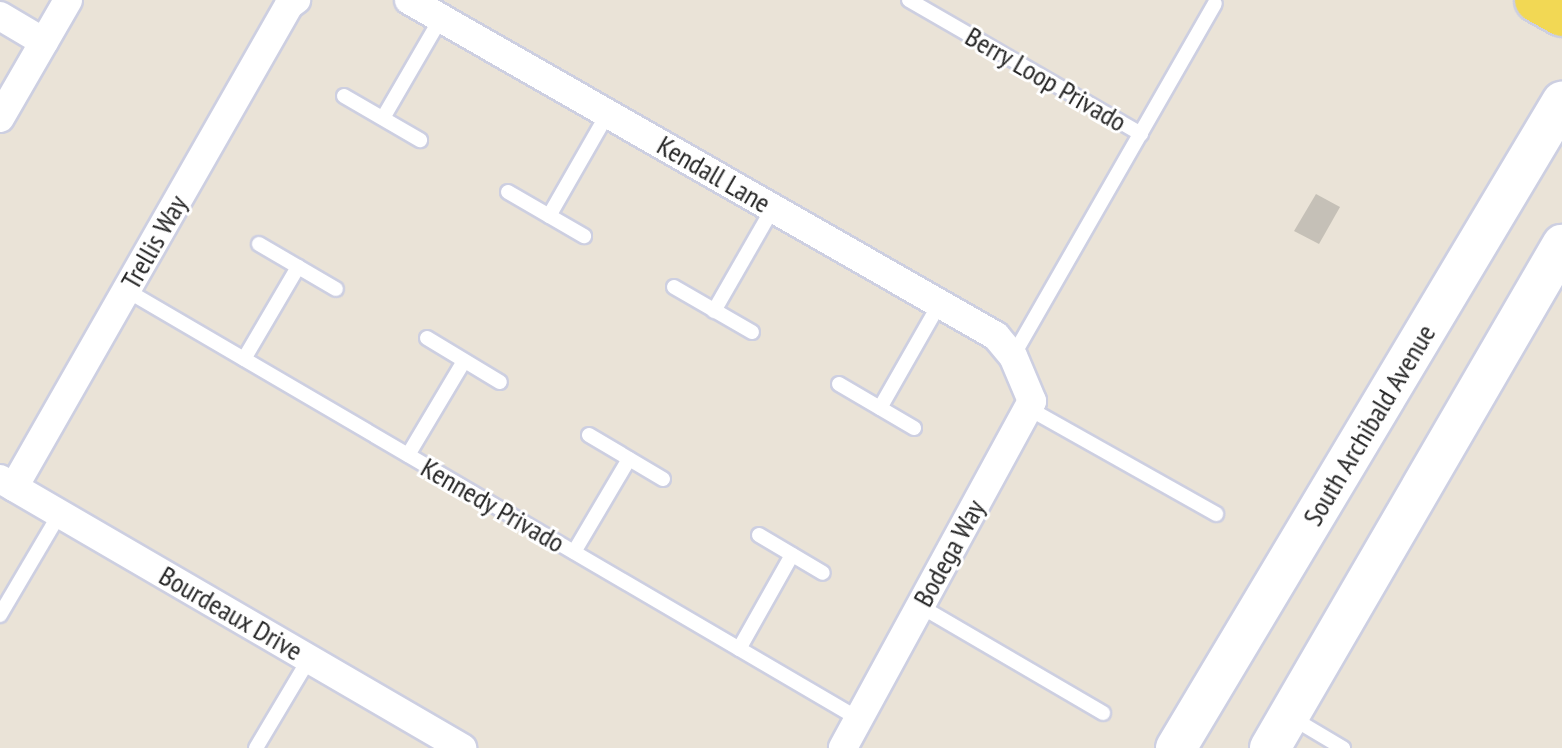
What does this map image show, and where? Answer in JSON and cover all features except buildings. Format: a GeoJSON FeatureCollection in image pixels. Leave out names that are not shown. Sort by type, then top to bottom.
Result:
{"type":"FeatureCollection","features":[{"type":"Feature","properties":{"kind":"main road"},"geometry":{"type":"LineString","coordinates":[[1537,0],[1562,14]]}},
{"type":"Feature","properties":{"kind":"main road","name":"South Archibald Avenue"},"geometry":{"type":"LineString","coordinates":[[1176,748],[1562,102]]}},
{"type":"Feature","properties":{"kind":"main road"},"geometry":{"type":"LineString","coordinates":[[1280,732],[1562,245]]}},
{"type":"Feature","properties":{"kind":"street"},"geometry":{"type":"LineString","coordinates":[[0,118],[68,0]]}},
{"type":"Feature","properties":{"kind":"street","name":"Trellis Way"},"geometry":{"type":"LineString","coordinates":[[7,483],[126,290],[289,5],[296,0]]}},
{"type":"Feature","properties":{"kind":"street","name":"Kendall Lane"},"geometry":{"type":"LineString","coordinates":[[409,0],[996,336],[1013,356]]}},
{"type":"Feature","properties":{"kind":"street"},"geometry":{"type":"LineString","coordinates":[[0,16],[44,42]]}},
{"type":"Feature","properties":{"kind":"street"},"geometry":{"type":"LineString","coordinates":[[1013,356],[1032,401],[1028,408]]}},
{"type":"Feature","properties":{"kind":"street","name":"Bodega Way"},"geometry":{"type":"LineString","coordinates":[[843,748],[1028,408]]}},
{"type":"Feature","properties":{"kind":"street","name":"Bourdeaux Drive"},"geometry":{"type":"LineString","coordinates":[[7,483],[309,659],[444,744]]}},
{"type":"Feature","properties":{"kind":"lane","name":"Berry Loop Privado"},"geometry":{"type":"LineString","coordinates":[[909,0],[1141,134]]}},
{"type":"Feature","properties":{"kind":"lane","name":"Berry Loop Privado"},"geometry":{"type":"LineString","coordinates":[[1013,356],[1215,4]]}},
{"type":"Feature","properties":{"kind":"lane"},"geometry":{"type":"LineString","coordinates":[[383,118],[441,18]]}},
{"type":"Feature","properties":{"kind":"lane"},"geometry":{"type":"LineString","coordinates":[[344,96],[420,140]]}},
{"type":"Feature","properties":{"kind":"lane"},"geometry":{"type":"LineString","coordinates":[[549,216],[608,113]]}},
{"type":"Feature","properties":{"kind":"lane"},"geometry":{"type":"LineString","coordinates":[[508,192],[584,236]]}},
{"type":"Feature","properties":{"kind":"lane"},"geometry":{"type":"LineString","coordinates":[[714,311],[773,208]]}},
{"type":"Feature","properties":{"kind":"lane"},"geometry":{"type":"LineString","coordinates":[[259,244],[336,289]]}},
{"type":"Feature","properties":{"kind":"lane"},"geometry":{"type":"LineString","coordinates":[[244,359],[298,267]]}},
{"type":"Feature","properties":{"kind":"lane"},"geometry":{"type":"LineString","coordinates":[[674,287],[752,332]]}},
{"type":"Feature","properties":{"kind":"lane","name":"Kennedy Privado"},"geometry":{"type":"LineString","coordinates":[[126,290],[859,719]]}},
{"type":"Feature","properties":{"kind":"lane"},"geometry":{"type":"LineString","coordinates":[[880,408],[940,303]]}},
{"type":"Feature","properties":{"kind":"lane"},"geometry":{"type":"LineString","coordinates":[[427,338],[500,382]]}},
{"type":"Feature","properties":{"kind":"lane"},"geometry":{"type":"LineString","coordinates":[[408,455],[464,361]]}},
{"type":"Feature","properties":{"kind":"lane"},"geometry":{"type":"LineString","coordinates":[[839,384],[914,428]]}},
{"type":"Feature","properties":{"kind":"lane"},"geometry":{"type":"LineString","coordinates":[[1028,408],[1216,514]]}},
{"type":"Feature","properties":{"kind":"lane"},"geometry":{"type":"LineString","coordinates":[[589,435],[663,479]]}},
{"type":"Feature","properties":{"kind":"lane"},"geometry":{"type":"LineString","coordinates":[[574,552],[629,459]]}},
{"type":"Feature","properties":{"kind":"lane"},"geometry":{"type":"LineString","coordinates":[[0,615],[60,513]]}},
{"type":"Feature","properties":{"kind":"lane"},"geometry":{"type":"LineString","coordinates":[[759,535],[823,573]]}},
{"type":"Feature","properties":{"kind":"lane"},"geometry":{"type":"LineString","coordinates":[[739,649],[792,555]]}},
{"type":"Feature","properties":{"kind":"lane"},"geometry":{"type":"LineString","coordinates":[[920,606],[1103,713]]}},
{"type":"Feature","properties":{"kind":"lane"},"geometry":{"type":"LineString","coordinates":[[256,748],[309,659]]}},
{"type":"Feature","properties":{"kind":"lane"},"geometry":{"type":"LineString","coordinates":[[1280,732],[1343,748]]}}]}
